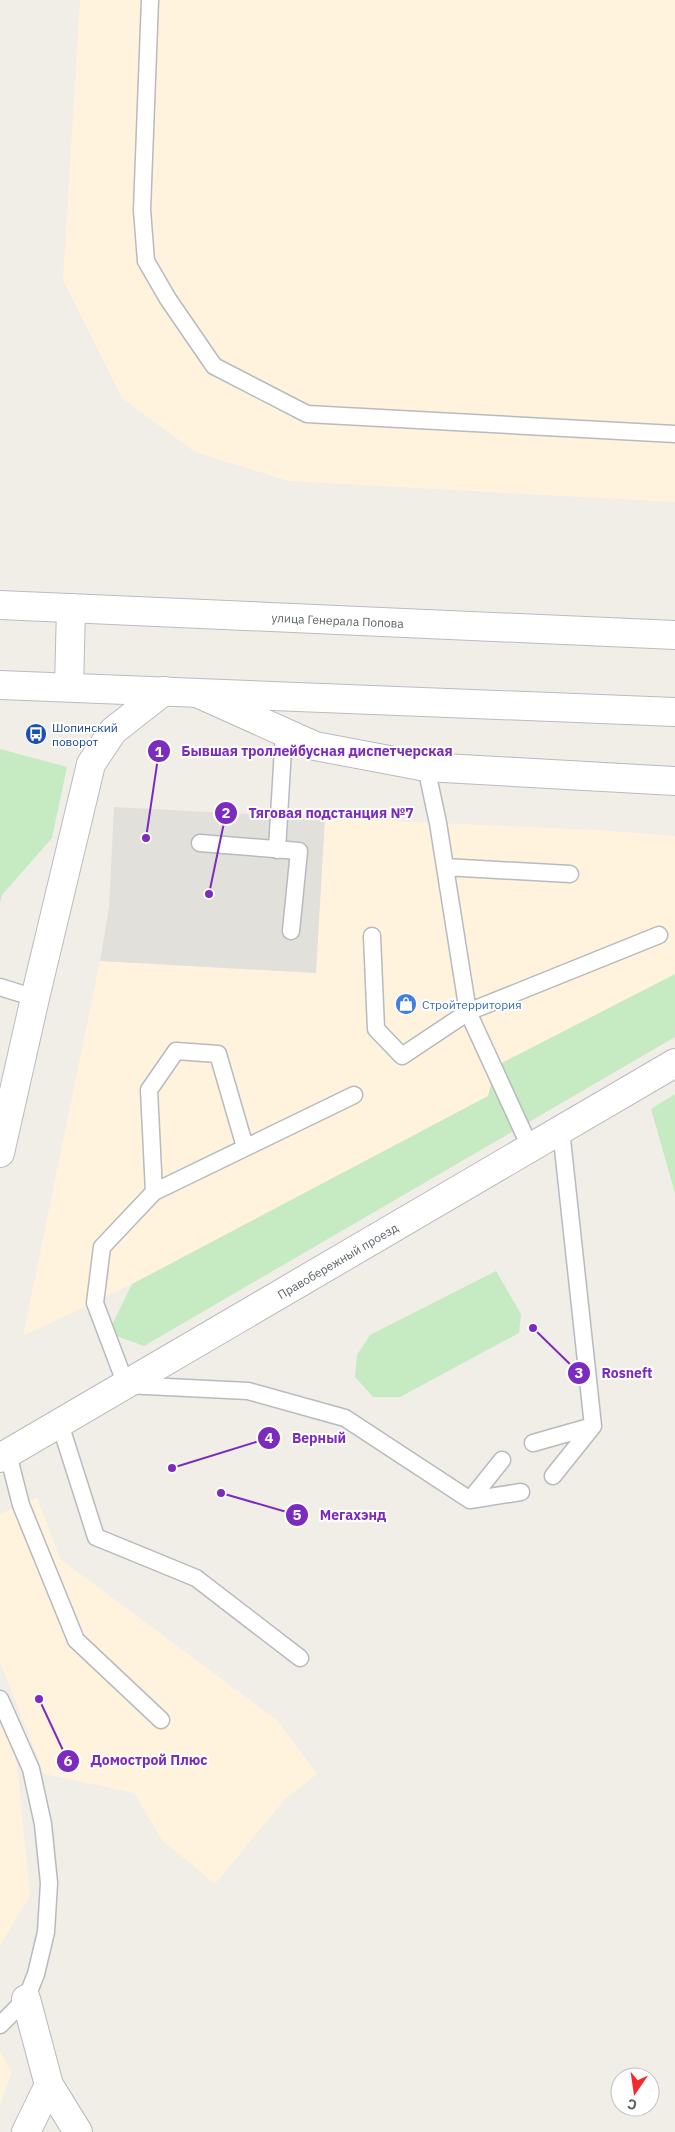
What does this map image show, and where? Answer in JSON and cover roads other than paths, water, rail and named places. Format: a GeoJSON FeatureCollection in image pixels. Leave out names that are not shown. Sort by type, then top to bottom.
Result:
{"type":"FeatureCollection","features":[{"type":"Feature","properties":{"kind":"street","name":"улица Генерала Попова"},"geometry":{"type":"LineString","coordinates":[[0,605],[675,636]]}},
{"type":"Feature","properties":{"kind":"street"},"geometry":{"type":"LineString","coordinates":[[70,687],[71,608]]}},
{"type":"Feature","properties":{"kind":"street"},"geometry":{"type":"LineString","coordinates":[[0,685],[675,712]]}},
{"type":"Feature","properties":{"kind":"street"},"geometry":{"type":"LineString","coordinates":[[0,1154],[91,764],[112,732],[164,691]]}},
{"type":"Feature","properties":{"kind":"street"},"geometry":{"type":"LineString","coordinates":[[197,693],[315,746],[426,767],[675,781]]}},
{"type":"Feature","properties":{"kind":"street","name":"Правобережный проезд"},"geometry":{"type":"LineString","coordinates":[[4,1456],[675,1063]]}},
{"type":"Feature","properties":{"kind":"street"},"geometry":{"type":"LineString","coordinates":[[26,2000],[49,2085],[78,2132]]}},
{"type":"Feature","properties":{"kind":"street"},"geometry":{"type":"LineString","coordinates":[[26,2132],[49,2085]]}},
{"type":"Feature","properties":{"kind":"lane"},"geometry":{"type":"LineString","coordinates":[[150,0],[142,210],[146,261],[168,299],[214,366],[307,414],[675,434]]}},
{"type":"Feature","properties":{"kind":"lane"},"geometry":{"type":"LineString","coordinates":[[277,850],[284,732]]}},
{"type":"Feature","properties":{"kind":"lane"},"geometry":{"type":"LineString","coordinates":[[426,767],[445,867],[468,1012],[530,1147]]}},
{"type":"Feature","properties":{"kind":"lane"},"geometry":{"type":"LineString","coordinates":[[200,843],[299,851],[291,931]]}},
{"type":"Feature","properties":{"kind":"lane"},"geometry":{"type":"LineString","coordinates":[[445,867],[570,874]]}},
{"type":"Feature","properties":{"kind":"lane"},"geometry":{"type":"LineString","coordinates":[[372,936],[376,1029],[402,1056],[468,1012],[659,934]]}},
{"type":"Feature","properties":{"kind":"lane"},"geometry":{"type":"LineString","coordinates":[[0,986],[35,998]]}},
{"type":"Feature","properties":{"kind":"lane"},"geometry":{"type":"LineString","coordinates":[[154,1192],[149,1090],[176,1051],[218,1054],[245,1147]]}},
{"type":"Feature","properties":{"kind":"lane"},"geometry":{"type":"LineString","coordinates":[[354,1095],[154,1192],[102,1246],[95,1302],[126,1386],[248,1391],[345,1418],[470,1500],[522,1492]]}},
{"type":"Feature","properties":{"kind":"lane"},"geometry":{"type":"LineString","coordinates":[[553,1476],[593,1426],[561,1130]]}},
{"type":"Feature","properties":{"kind":"lane"},"geometry":{"type":"LineString","coordinates":[[60,1424],[96,1537],[196,1578],[300,1658]]}},
{"type":"Feature","properties":{"kind":"lane"},"geometry":{"type":"LineString","coordinates":[[533,1443],[593,1426]]}},
{"type":"Feature","properties":{"kind":"lane"},"geometry":{"type":"LineString","coordinates":[[4,1456],[21,1505],[76,1640],[161,1720]]}},
{"type":"Feature","properties":{"kind":"lane"},"geometry":{"type":"LineString","coordinates":[[470,1500],[502,1460]]}},
{"type":"Feature","properties":{"kind":"lane"},"geometry":{"type":"LineString","coordinates":[[0,1699],[31,1770],[43,1824],[49,1884],[46,1932],[36,1974],[26,2000],[0,2025]]}},
{"type":"Feature","properties":{"kind":"place","name":"Шопинский поворот"},"geometry":{"type":"Point","coordinates":[36,734]}},
{"type":"Feature","properties":{"kind":"place","name":"Бывшая троллейбусная диспетчерская"},"geometry":{"type":"Point","coordinates":[146,838]}},
{"type":"Feature","properties":{"kind":"place","name":"Тяговая подстанция №7"},"geometry":{"type":"Point","coordinates":[209,894]}},
{"type":"Feature","properties":{"kind":"place","name":"Стройтерритория"},"geometry":{"type":"Point","coordinates":[406,1004]}},
{"type":"Feature","properties":{"kind":"place","name":"Rosneft"},"geometry":{"type":"Point","coordinates":[533,1328]}},
{"type":"Feature","properties":{"kind":"place","name":"Верный"},"geometry":{"type":"Point","coordinates":[172,1468]}},
{"type":"Feature","properties":{"kind":"place","name":"Мегахэнд"},"geometry":{"type":"Point","coordinates":[221,1493]}},
{"type":"Feature","properties":{"kind":"place","name":"Домострой Плюс"},"geometry":{"type":"Point","coordinates":[39,1699]}}]}
